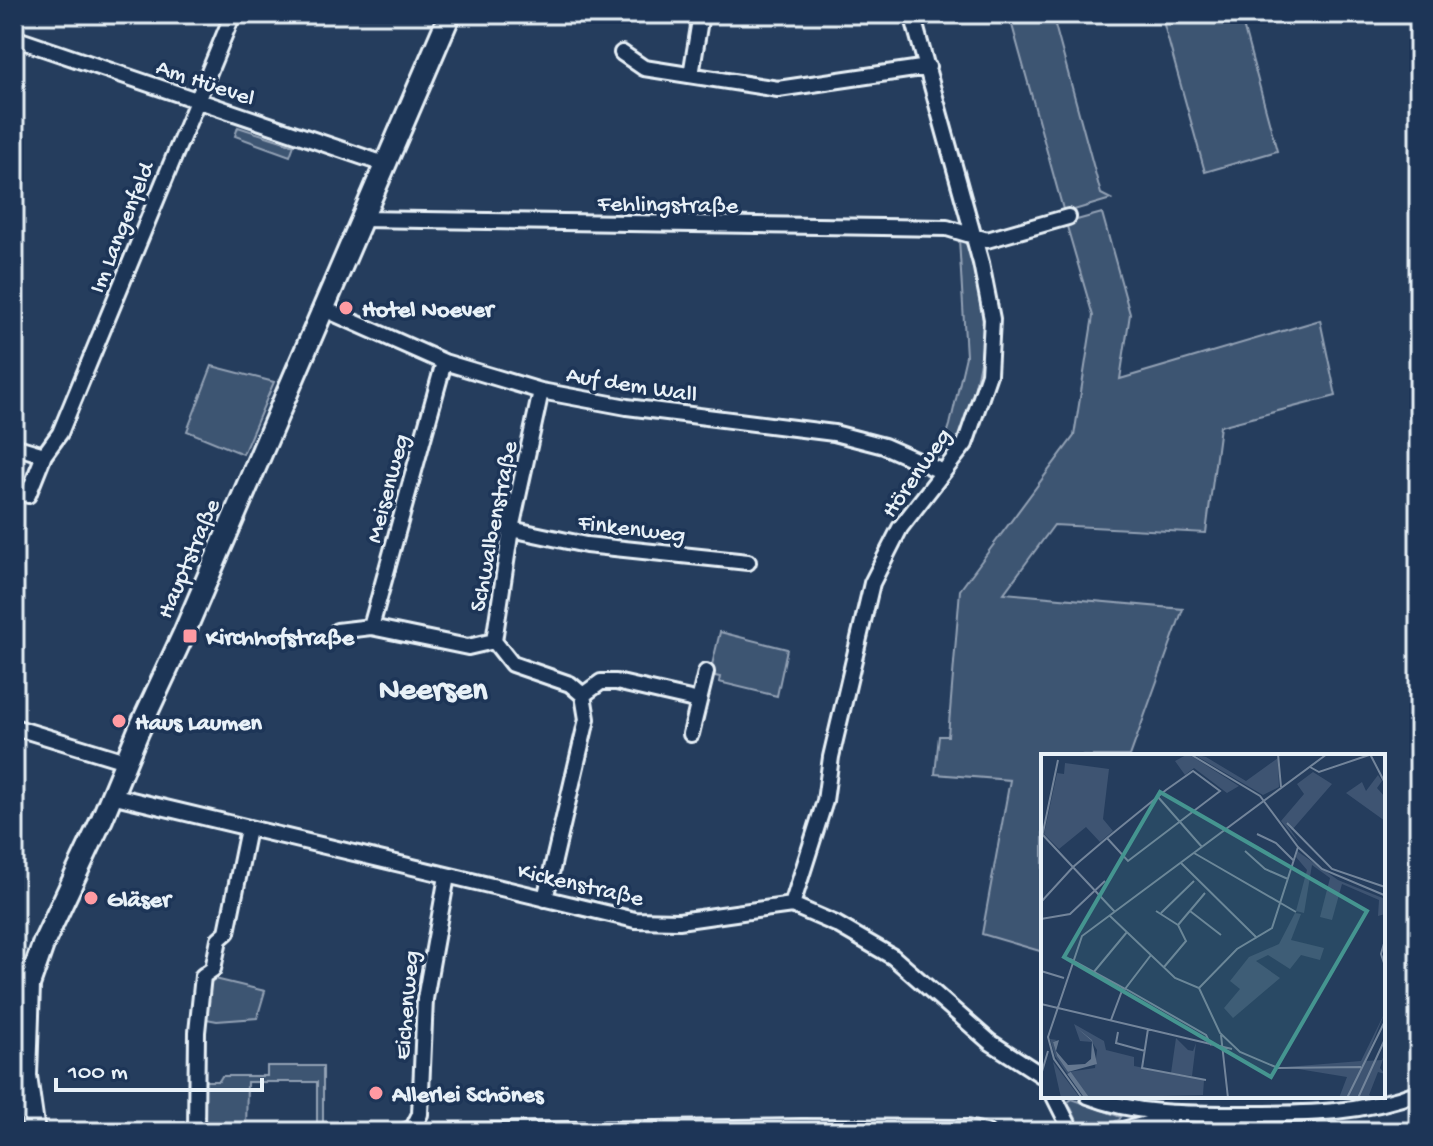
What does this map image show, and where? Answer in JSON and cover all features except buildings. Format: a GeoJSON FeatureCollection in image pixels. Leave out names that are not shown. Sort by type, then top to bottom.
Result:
{"type":"FeatureCollection","features":[{"type":"Feature","properties":{"kind":"street","name":"Im Langenfeld"},"geometry":{"type":"LineString","coordinates":[[28,495],[44,455],[60,433],[233,14]]}},
{"type":"Feature","properties":{"kind":"street","name":"Hauptstraße"},"geometry":{"type":"LineString","coordinates":[[34,1132],[26,1076],[29,985],[44,942],[184,633],[450,14]]}},
{"type":"Feature","properties":{"kind":"street"},"geometry":{"type":"LineString","coordinates":[[691,75],[701,14]]}},
{"type":"Feature","properties":{"kind":"street","name":"Hörenweg"},"geometry":{"type":"LineString","coordinates":[[792,905],[825,801],[831,757],[872,583],[900,528],[965,444],[989,374],[992,319],[973,236],[912,14]]}},
{"type":"Feature","properties":{"kind":"street","name":"Am Hüevel"},"geometry":{"type":"LineString","coordinates":[[14,38],[384,164]]}},
{"type":"Feature","properties":{"kind":"street"},"geometry":{"type":"LineString","coordinates":[[622,53],[644,68],[778,89],[928,67]]}},
{"type":"Feature","properties":{"kind":"street","name":"Fehlingstraße"},"geometry":{"type":"LineString","coordinates":[[361,219],[947,228],[987,240],[1068,217]]}},
{"type":"Feature","properties":{"kind":"street","name":"Auf dem Wall"},"geometry":{"type":"LineString","coordinates":[[322,308],[444,362],[541,391],[627,407],[834,433],[884,446],[943,472]]}},
{"type":"Feature","properties":{"kind":"street","name":"Meisenweg"},"geometry":{"type":"LineString","coordinates":[[371,627],[444,362]]}},
{"type":"Feature","properties":{"kind":"street","name":"Schwalbenstraße"},"geometry":{"type":"LineString","coordinates":[[541,391],[511,529],[494,641],[512,664],[570,684],[583,695]]}},
{"type":"Feature","properties":{"kind":"street"},"geometry":{"type":"LineString","coordinates":[[14,446],[44,455]]}},
{"type":"Feature","properties":{"kind":"street","name":"Finkenweg"},"geometry":{"type":"LineString","coordinates":[[511,529],[586,545],[748,562]]}},
{"type":"Feature","properties":{"kind":"street"},"geometry":{"type":"LineString","coordinates":[[337,631],[371,627],[468,647],[494,641]]}},
{"type":"Feature","properties":{"kind":"street"},"geometry":{"type":"LineString","coordinates":[[691,734],[706,672]]}},
{"type":"Feature","properties":{"kind":"street"},"geometry":{"type":"LineString","coordinates":[[545,899],[587,719],[583,695],[601,682],[616,682],[699,701]]}},
{"type":"Feature","properties":{"kind":"street"},"geometry":{"type":"LineString","coordinates":[[14,727],[125,761]]}},
{"type":"Feature","properties":{"kind":"street","name":"Kickenstraße"},"geometry":{"type":"LineString","coordinates":[[111,795],[618,917],[650,922],[697,919],[792,905]]}},
{"type":"Feature","properties":{"kind":"street"},"geometry":{"type":"LineString","coordinates":[[196,1132],[197,1032],[203,976],[213,969],[219,939],[227,932],[248,829]]}},
{"type":"Feature","properties":{"kind":"street","name":"Eichenweg"},"geometry":{"type":"LineString","coordinates":[[409,1130],[420,1114],[426,985],[447,876]]}},
{"type":"Feature","properties":{"kind":"street"},"geometry":{"type":"LineString","coordinates":[[792,905],[836,924],[893,957],[990,1042],[1041,1075]]}},
{"type":"Feature","properties":{"kind":"street"},"geometry":{"type":"LineString","coordinates":[[1095,1098],[1135,1109],[1198,1114],[1345,1112],[1419,1092]]}},
{"type":"Feature","properties":{"kind":"street"},"geometry":{"type":"LineString","coordinates":[[1055,1098],[1072,1132]]}},
{"type":"Feature","properties":{"kind":"street"},"geometry":{"type":"LineString","coordinates":[[1115,1132],[1162,1119],[1198,1114]]}},
{"type":"Feature","properties":{"kind":"street"},"geometry":{"type":"LineString","coordinates":[[409,1130],[967,1128],[986,1132]]}},
{"type":"Feature","properties":{"kind":"shaded area"},"geometry":{"type":"Polygon","coordinates":[[[1009,14],[1052,14],[1101,194],[1111,199],[1064,213],[1009,14]]]}},
{"type":"Feature","properties":{"kind":"shaded area"},"geometry":{"type":"Polygon","coordinates":[[[1161,14],[1240,14],[1277,151],[1205,172],[1161,14]]]}},
{"type":"Feature","properties":{"kind":"shaded area"},"geometry":{"type":"Polygon","coordinates":[[[238,127],[294,145],[290,156],[235,136],[238,127]]]}},
{"type":"Feature","properties":{"kind":"shaded area"},"geometry":{"type":"Polygon","coordinates":[[[1102,213],[1130,314],[1120,379],[1320,320],[1336,396],[1220,426],[1206,533],[1054,525],[1004,593],[1183,609],[1131,754],[1041,754],[1041,951],[982,934],[1010,780],[935,774],[939,736],[948,736],[960,590],[1074,436],[1093,316],[1066,223],[1102,213]]]}},
{"type":"Feature","properties":{"kind":"shaded area"},"geometry":{"type":"Polygon","coordinates":[[[959,239],[969,249],[976,280],[982,312],[982,345],[964,427],[953,448],[937,457],[950,425],[966,356],[959,239]]]}},
{"type":"Feature","properties":{"kind":"shaded area"},"geometry":{"type":"Polygon","coordinates":[[[212,366],[274,382],[243,454],[187,431],[212,366]]]}},
{"type":"Feature","properties":{"kind":"shaded area"},"geometry":{"type":"Polygon","coordinates":[[[720,632],[787,649],[777,696],[719,682],[720,677],[715,676],[711,669],[720,632]]]}},
{"type":"Feature","properties":{"kind":"shaded area"},"geometry":{"type":"Polygon","coordinates":[[[215,979],[265,991],[257,1018],[217,1021],[201,1018],[205,987],[215,979]]]}},
{"type":"Feature","properties":{"kind":"shaded area"},"geometry":{"type":"Polygon","coordinates":[[[267,1066],[323,1066],[323,1131],[317,1132],[317,1082],[247,1082],[246,1132],[215,1131],[208,1122],[204,1122],[203,1081],[219,1081],[222,1076],[267,1076],[267,1066]]]}},
{"type":"Feature","properties":{"kind":"shaded area"},"geometry":{"type":"Polygon","coordinates":[[[1072,1099],[1121,1117],[1087,1130],[1081,1129],[1068,1102],[1072,1099]]]}},
{"type":"Feature","properties":{"kind":"place","name":"Hotel Noever"},"geometry":{"type":"Point","coordinates":[346,308]}},
{"type":"Feature","properties":{"kind":"place","name":"Kirchhofstraße"},"geometry":{"type":"Point","coordinates":[190,636]}},
{"type":"Feature","properties":{"kind":"place","name":"Haus Laumen"},"geometry":{"type":"Point","coordinates":[119,721]}},
{"type":"Feature","properties":{"kind":"place","name":"Gläser"},"geometry":{"type":"Point","coordinates":[91,898]}},
{"type":"Feature","properties":{"kind":"place","name":"Allerlei Schönes"},"geometry":{"type":"Point","coordinates":[376,1093]}},
{"type":"Feature","properties":{"kind":"district","name":"Neersen"},"geometry":{"type":"Point","coordinates":[433,687]}}]}
